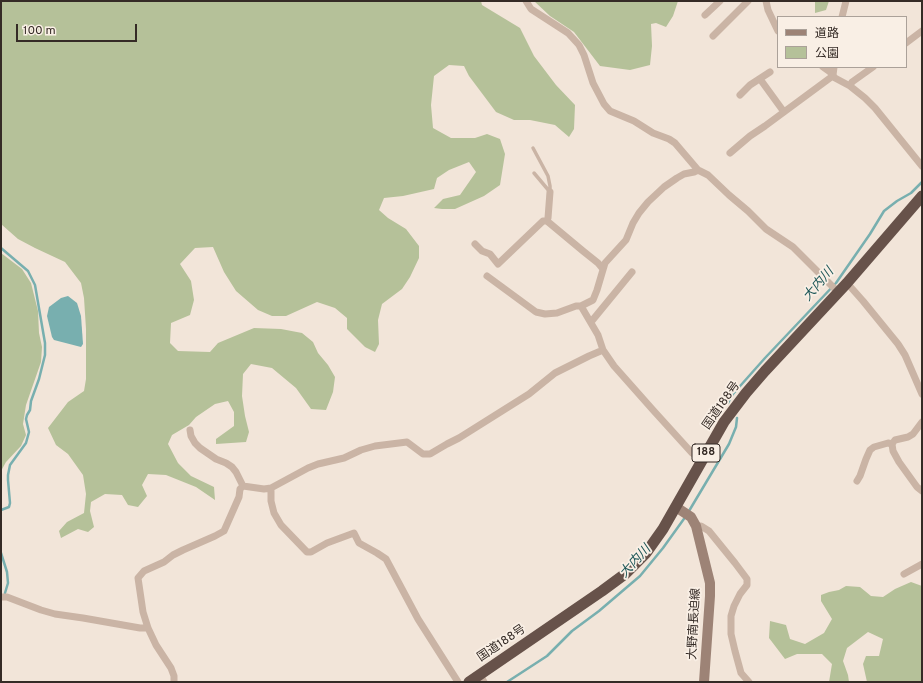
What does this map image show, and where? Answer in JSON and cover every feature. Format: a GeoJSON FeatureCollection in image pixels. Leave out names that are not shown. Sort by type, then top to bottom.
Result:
{"type":"FeatureCollection","features":[{"type":"Feature","properties":{"kind":"highway","name":"国道188号"},"geometry":{"type":"LineString","coordinates":[[469,682],[482,678],[597,595],[625,574],[646,553],[679,509],[702,460],[724,422],[746,393],[847,283],[922,196]]}},
{"type":"Feature","properties":{"kind":"main road"},"geometry":{"type":"LineString","coordinates":[[679,509],[693,521]]}},
{"type":"Feature","properties":{"kind":"main road","name":"大野南長迫線"},"geometry":{"type":"LineString","coordinates":[[693,521],[710,583],[704,682]]}},
{"type":"Feature","properties":{"kind":"street"},"geometry":{"type":"LineString","coordinates":[[526,1],[531,9],[568,33],[579,45],[584,55],[593,83],[604,104],[610,111],[634,120],[653,133],[675,143],[698,170],[708,175],[766,229],[793,247],[838,292]]}},
{"type":"Feature","properties":{"kind":"street"},"geometry":{"type":"LineString","coordinates":[[705,15],[720,1]]}},
{"type":"Feature","properties":{"kind":"street"},"geometry":{"type":"LineString","coordinates":[[713,36],[748,1]]}},
{"type":"Feature","properties":{"kind":"street"},"geometry":{"type":"LineString","coordinates":[[766,1],[768,10],[777,29]]}},
{"type":"Feature","properties":{"kind":"street"},"geometry":{"type":"LineString","coordinates":[[842,16],[846,1]]}},
{"type":"Feature","properties":{"kind":"street"},"geometry":{"type":"LineString","coordinates":[[907,42],[922,31]]}},
{"type":"Feature","properties":{"kind":"street"},"geometry":{"type":"LineString","coordinates":[[824,68],[835,78],[850,86],[875,108],[922,166]]}},
{"type":"Feature","properties":{"kind":"street"},"geometry":{"type":"LineString","coordinates":[[730,153],[750,136],[833,75],[834,68]]}},
{"type":"Feature","properties":{"kind":"street"},"geometry":{"type":"LineString","coordinates":[[850,86],[852,82],[872,68]]}},
{"type":"Feature","properties":{"kind":"street"},"geometry":{"type":"LineString","coordinates":[[740,95],[750,85],[770,72]]}},
{"type":"Feature","properties":{"kind":"street"},"geometry":{"type":"LineString","coordinates":[[760,79],[784,112]]}},
{"type":"Feature","properties":{"kind":"street"},"geometry":{"type":"LineString","coordinates":[[487,276],[536,312],[545,314],[557,313],[576,306],[581,306],[592,300],[605,263],[626,240],[633,223],[648,202],[664,187],[677,178],[684,174],[698,170]]}},
{"type":"Feature","properties":{"kind":"street"},"geometry":{"type":"LineString","coordinates":[[547,222],[550,192]]}},
{"type":"Feature","properties":{"kind":"street"},"geometry":{"type":"LineString","coordinates":[[475,244],[490,254],[498,264],[536,226],[543,221],[547,222],[598,263],[603,269]]}},
{"type":"Feature","properties":{"kind":"street"},"geometry":{"type":"LineString","coordinates":[[591,322],[632,272]]}},
{"type":"Feature","properties":{"kind":"street"},"geometry":{"type":"LineString","coordinates":[[847,283],[863,300],[898,344],[905,355],[922,394]]}},
{"type":"Feature","properties":{"kind":"street"},"geometry":{"type":"LineString","coordinates":[[581,306],[598,335],[603,350],[614,366],[692,453],[702,460]]}},
{"type":"Feature","properties":{"kind":"street"},"geometry":{"type":"LineString","coordinates":[[242,486],[264,489],[270,488],[318,464],[344,458],[361,450],[375,446],[407,442],[423,454],[430,454],[459,438],[529,394],[555,373],[603,350]]}},
{"type":"Feature","properties":{"kind":"street"},"geometry":{"type":"LineString","coordinates":[[922,422],[913,434],[908,437],[894,440],[892,444],[893,451],[899,462],[917,487],[922,491]]}},
{"type":"Feature","properties":{"kind":"street"},"geometry":{"type":"LineString","coordinates":[[174,682],[174,676],[171,668],[156,645],[148,628],[143,612],[138,578],[144,571],[164,562],[178,552],[224,531],[239,497],[242,486],[236,472],[232,467],[216,459],[200,448],[191,436],[190,430]]}},
{"type":"Feature","properties":{"kind":"street"},"geometry":{"type":"LineString","coordinates":[[857,481],[870,450],[888,443],[892,444]]}},
{"type":"Feature","properties":{"kind":"street"},"geometry":{"type":"LineString","coordinates":[[270,488],[274,513],[281,525],[307,552],[311,552],[327,543],[354,533],[359,542],[386,559],[418,619],[458,682]]}},
{"type":"Feature","properties":{"kind":"street"},"geometry":{"type":"LineString","coordinates":[[693,521],[709,531],[747,579],[747,585],[740,594],[730,616],[731,634],[741,673],[749,682]]}},
{"type":"Feature","properties":{"kind":"street"},"geometry":{"type":"LineString","coordinates":[[904,574],[922,564]]}},
{"type":"Feature","properties":{"kind":"street"},"geometry":{"type":"LineString","coordinates":[[1,597],[16,600],[55,614],[148,628]]}},
{"type":"Feature","properties":{"kind":"lane"},"geometry":{"type":"LineString","coordinates":[[533,148],[548,176],[550,192]]}},
{"type":"Feature","properties":{"kind":"lane"},"geometry":{"type":"LineString","coordinates":[[534,173],[550,192]]}},
{"type":"Feature","properties":{"kind":"green space"},"geometry":{"type":"Polygon","coordinates":[[[1,1],[481,1],[482,5],[520,28],[534,56],[556,85],[575,105],[574,129],[569,137],[555,125],[530,120],[514,120],[496,112],[469,76],[464,66],[449,65],[434,76],[431,105],[433,128],[451,138],[475,138],[487,134],[500,139],[505,154],[500,185],[484,196],[455,209],[434,208],[443,199],[460,195],[476,172],[469,162],[449,170],[437,178],[434,189],[403,196],[384,198],[379,210],[388,218],[406,229],[419,246],[419,258],[410,277],[402,289],[382,304],[378,320],[379,344],[375,352],[365,347],[347,329],[347,318],[335,308],[317,302],[286,316],[272,316],[258,310],[236,291],[224,272],[213,247],[195,248],[180,264],[191,281],[194,300],[190,315],[171,323],[170,343],[178,351],[210,352],[218,343],[254,328],[281,329],[302,333],[313,342],[318,353],[328,365],[335,377],[333,392],[326,410],[311,409],[296,388],[272,368],[251,364],[243,374],[242,396],[249,432],[246,442],[216,444],[216,439],[234,426],[234,412],[228,401],[215,404],[196,417],[189,425],[172,435],[168,444],[178,463],[191,476],[214,487],[215,500],[196,487],[166,475],[148,474],[142,485],[147,496],[138,507],[128,505],[122,495],[105,494],[91,502],[90,511],[94,527],[88,532],[78,529],[61,538],[59,531],[67,522],[84,513],[86,494],[83,475],[68,454],[56,445],[48,428],[68,402],[84,391],[86,379],[86,329],[84,298],[81,283],[65,262],[18,239],[1,224],[1,1]]]}},
{"type":"Feature","properties":{"kind":"green space"},"geometry":{"type":"Polygon","coordinates":[[[534,1],[678,1],[673,16],[666,27],[656,23],[651,24],[652,46],[650,65],[630,70],[600,66],[574,32],[550,16],[534,1]]]}},
{"type":"Feature","properties":{"kind":"green space"},"geometry":{"type":"Polygon","coordinates":[[[815,1],[829,1],[826,10],[815,13],[815,1]]]}},
{"type":"Feature","properties":{"kind":"green space"},"geometry":{"type":"Polygon","coordinates":[[[1,253],[22,269],[31,283],[38,311],[39,333],[42,347],[41,362],[26,405],[23,424],[26,435],[21,446],[6,462],[1,471],[1,253]]]}},
{"type":"Feature","properties":{"kind":"green space"},"geometry":{"type":"Polygon","coordinates":[[[911,582],[922,586],[922,682],[867,682],[863,664],[866,656],[879,656],[883,639],[868,632],[847,648],[843,661],[849,682],[829,682],[832,664],[822,654],[797,654],[785,659],[769,638],[770,621],[786,625],[790,639],[805,644],[824,633],[832,619],[821,601],[821,595],[839,590],[846,586],[860,587],[871,596],[883,597],[895,589],[911,582]]]}},
{"type":"Feature","properties":{"kind":"water"},"geometry":{"type":"Polygon","coordinates":[[[68,296],[77,303],[81,316],[83,344],[81,347],[54,340],[52,337],[47,316],[49,307],[61,298],[68,296]]]}},
{"type":"Feature","properties":{"kind":"waterway","name":"大内川"},"geometry":{"type":"LineString","coordinates":[[728,403],[733,394],[765,358],[836,283],[884,211],[911,193],[922,182]]}},
{"type":"Feature","properties":{"kind":"waterway"},"geometry":{"type":"LineString","coordinates":[[1,248],[28,271],[35,285],[45,343],[45,355],[39,379],[31,401],[30,410],[26,419],[29,432],[26,443],[10,465],[8,475],[10,503],[9,507],[1,510]]}},
{"type":"Feature","properties":{"kind":"waterway","name":"大内川"},"geometry":{"type":"LineString","coordinates":[[689,511],[729,444],[736,427],[737,418]]}},
{"type":"Feature","properties":{"kind":"waterway","name":"大内川"},"geometry":{"type":"LineString","coordinates":[[507,682],[547,656],[572,631],[599,611],[640,576],[663,548],[686,516]]}},
{"type":"Feature","properties":{"kind":"waterway"},"geometry":{"type":"LineString","coordinates":[[1,553],[7,572],[8,583],[5,593]]}}]}
